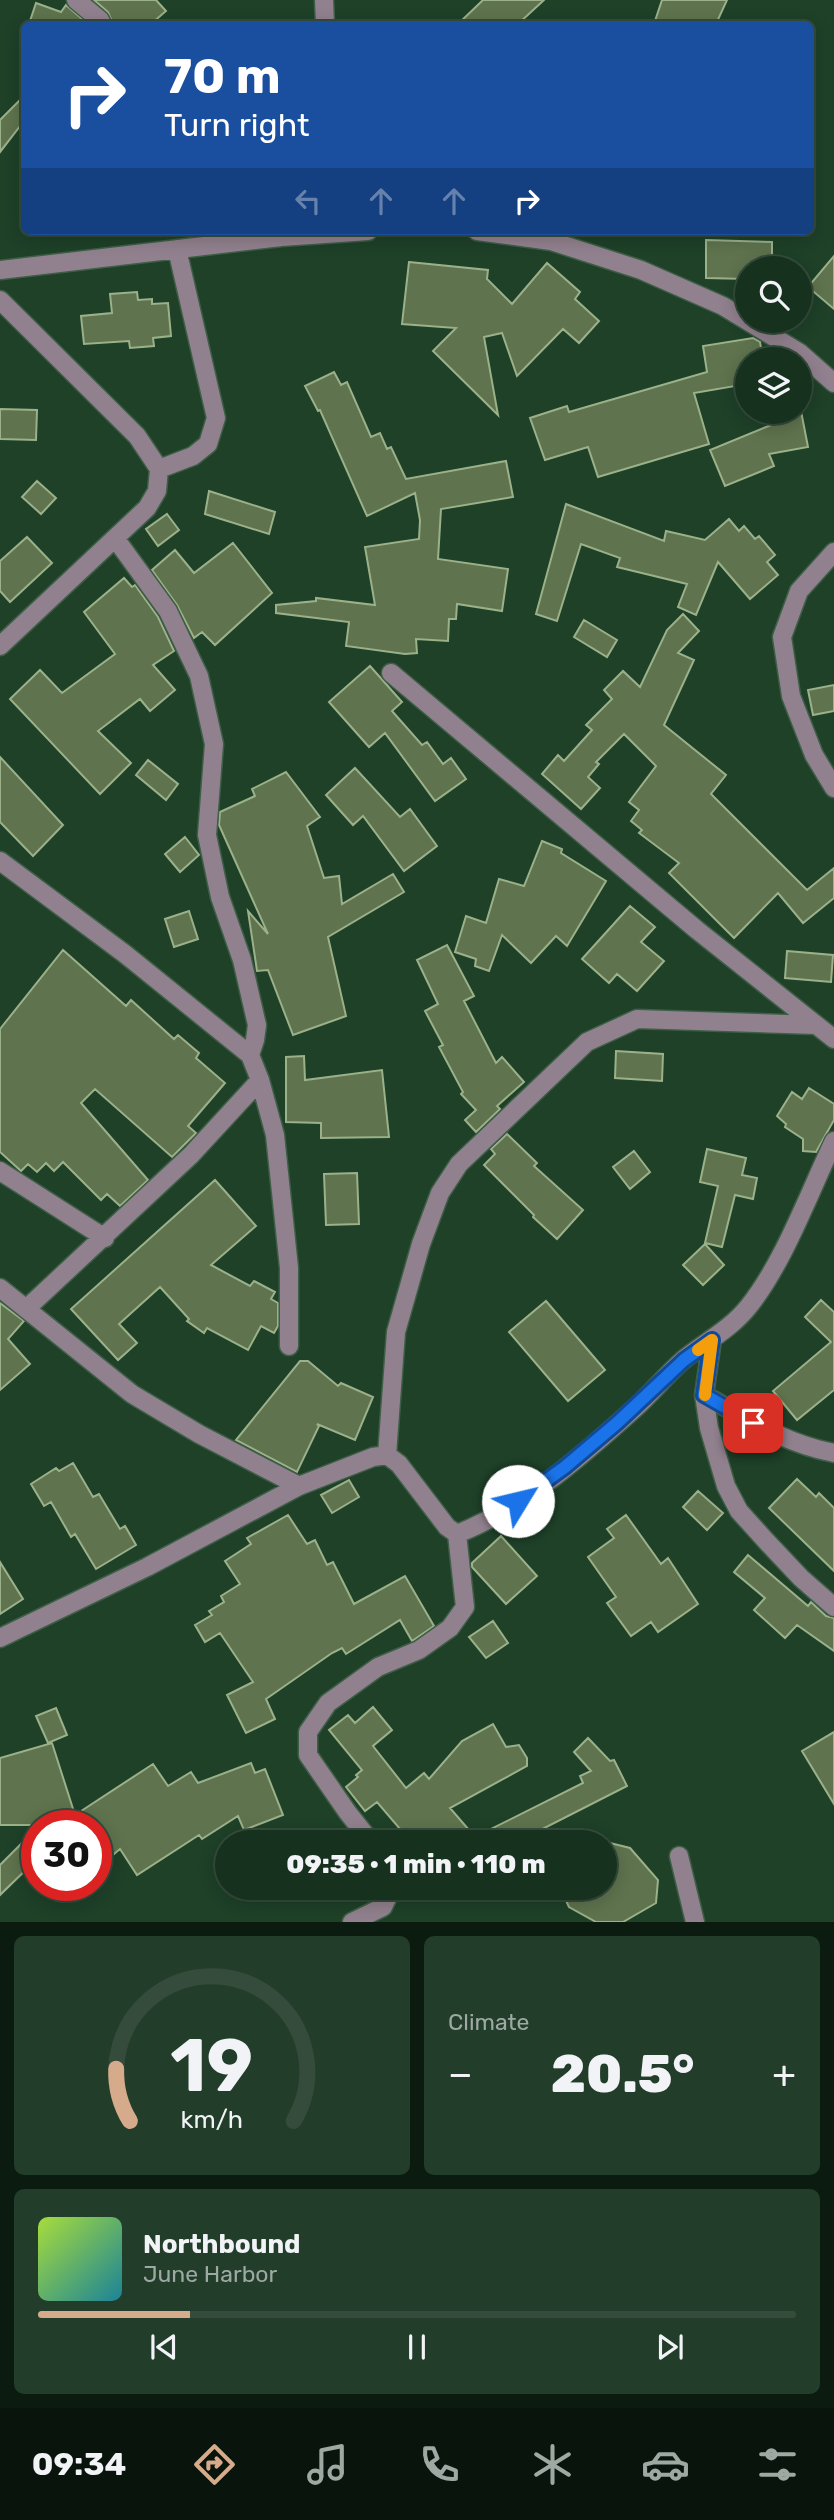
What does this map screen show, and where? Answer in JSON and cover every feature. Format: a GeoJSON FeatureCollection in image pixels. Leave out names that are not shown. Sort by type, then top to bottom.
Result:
{"type":"FeatureCollection","features":[{"type":"Feature","properties":{"kind":"street"},"geometry":{"type":"LineString","coordinates":[[76,0],[100,21]]}},
{"type":"Feature","properties":{"kind":"street"},"geometry":{"type":"LineString","coordinates":[[324,0],[325,21]]}},
{"type":"Feature","properties":{"kind":"street"},"geometry":{"type":"LineString","coordinates":[[0,270],[273,235]]}},
{"type":"Feature","properties":{"kind":"street"},"geometry":{"type":"LineString","coordinates":[[507,235],[551,241],[641,270],[723,306],[800,353],[834,383]]}},
{"type":"Feature","properties":{"kind":"street"},"geometry":{"type":"LineString","coordinates":[[159,469],[192,456],[208,443],[216,418],[177,249]]}},
{"type":"Feature","properties":{"kind":"street"},"geometry":{"type":"LineString","coordinates":[[0,300],[137,436],[159,469],[157,491],[147,508],[0,646]]}},
{"type":"Feature","properties":{"kind":"street"},"geometry":{"type":"LineString","coordinates":[[115,538],[168,611],[199,676],[214,744],[206,835],[220,897],[243,960],[257,1025],[250,1055]]}},
{"type":"Feature","properties":{"kind":"street"},"geometry":{"type":"LineString","coordinates":[[834,552],[799,591],[782,637],[790,696],[814,755],[834,788]]}},
{"type":"Feature","properties":{"kind":"street"},"geometry":{"type":"LineString","coordinates":[[391,673],[697,930],[834,1040]]}},
{"type":"Feature","properties":{"kind":"street"},"geometry":{"type":"LineString","coordinates":[[0,861],[125,954],[250,1055],[275,1135],[289,1268],[289,1346]]}},
{"type":"Feature","properties":{"kind":"street"},"geometry":{"type":"LineString","coordinates":[[387,1455],[396,1332],[421,1244],[440,1193],[459,1164],[587,1042],[637,1019],[816,1025]]}},
{"type":"Feature","properties":{"kind":"street"},"geometry":{"type":"LineString","coordinates":[[26,1309],[191,1155],[260,1080]]}},
{"type":"Feature","properties":{"kind":"street"},"geometry":{"type":"LineString","coordinates":[[457,1534],[473,1528],[518,1501],[565,1467],[635,1408],[684,1360],[712,1340],[747,1308],[768,1279],[834,1141]]}},
{"type":"Feature","properties":{"kind":"street"},"geometry":{"type":"LineString","coordinates":[[0,1171],[105,1238]]}},
{"type":"Feature","properties":{"kind":"street"},"geometry":{"type":"LineString","coordinates":[[0,1288],[132,1394],[199,1434],[299,1486]]}},
{"type":"Feature","properties":{"kind":"street"},"geometry":{"type":"LineString","coordinates":[[712,1340],[704,1395],[709,1428],[726,1486],[739,1511],[801,1578],[834,1607]]}},
{"type":"Feature","properties":{"kind":"street"},"geometry":{"type":"LineString","coordinates":[[704,1395],[777,1436],[807,1448],[834,1453]]}},
{"type":"Feature","properties":{"kind":"street"},"geometry":{"type":"LineString","coordinates":[[0,1638],[147,1567],[299,1486],[373,1457],[387,1455],[399,1464],[447,1527],[457,1534],[465,1607],[450,1628],[419,1650],[378,1667],[328,1703],[308,1732],[308,1755],[362,1830]]}},
{"type":"Feature","properties":{"kind":"street"},"geometry":{"type":"LineString","coordinates":[[679,1856],[695,1922]]}},
{"type":"Feature","properties":{"kind":"street"},"geometry":{"type":"LineString","coordinates":[[352,1922],[383,1907],[386,1900]]}},
{"type":"Feature","properties":{"kind":"building"},"geometry":{"type":"Polygon","coordinates":[[[94,0],[156,0],[166,11],[154,21],[112,21],[108,12],[94,0]]]}},
{"type":"Feature","properties":{"kind":"building"},"geometry":{"type":"Polygon","coordinates":[[[483,0],[544,0],[521,21],[461,21],[483,0]]]}},
{"type":"Feature","properties":{"kind":"building"},"geometry":{"type":"Polygon","coordinates":[[[662,0],[727,0],[717,21],[655,21],[662,0]]]}},
{"type":"Feature","properties":{"kind":"building"},"geometry":{"type":"Polygon","coordinates":[[[36,3],[61,12],[66,5],[85,21],[30,21],[36,3]]]}},
{"type":"Feature","properties":{"kind":"building"},"geometry":{"type":"Polygon","coordinates":[[[21,99],[21,125],[0,152],[0,120],[21,99]]]}},
{"type":"Feature","properties":{"kind":"building"},"geometry":{"type":"Polygon","coordinates":[[[706,240],[772,242],[772,256],[735,256],[735,279],[706,278],[706,240]]]}},
{"type":"Feature","properties":{"kind":"building"},"geometry":{"type":"Polygon","coordinates":[[[834,256],[834,309],[812,290],[812,282],[834,256]]]}},
{"type":"Feature","properties":{"kind":"building"},"geometry":{"type":"Polygon","coordinates":[[[409,262],[488,270],[487,279],[512,304],[547,263],[580,292],[575,299],[599,321],[579,343],[563,329],[517,376],[502,333],[484,337],[498,415],[433,351],[456,328],[402,324],[409,262]]]}},
{"type":"Feature","properties":{"kind":"building"},"geometry":{"type":"Polygon","coordinates":[[[137,292],[138,300],[152,299],[152,304],[168,303],[171,336],[153,338],[154,346],[130,348],[129,341],[84,344],[81,316],[112,313],[110,294],[137,292]]]}},
{"type":"Feature","properties":{"kind":"building"},"geometry":{"type":"Polygon","coordinates":[[[753,338],[760,342],[761,347],[735,347],[735,386],[694,393],[709,444],[598,477],[588,447],[545,460],[530,418],[567,406],[569,412],[707,372],[703,346],[753,338]]]}},
{"type":"Feature","properties":{"kind":"building"},"geometry":{"type":"Polygon","coordinates":[[[334,372],[341,385],[347,382],[371,437],[380,433],[387,449],[391,447],[406,479],[506,461],[513,497],[441,509],[438,559],[508,569],[502,611],[457,604],[456,619],[449,619],[448,641],[416,639],[417,653],[405,654],[346,646],[349,622],[276,613],[276,605],[316,601],[316,598],[375,605],[365,547],[419,539],[420,520],[415,493],[367,516],[320,410],[318,411],[305,386],[334,372]]]}},
{"type":"Feature","properties":{"kind":"building"},"geometry":{"type":"Polygon","coordinates":[[[0,409],[37,410],[36,440],[0,439],[0,409]]]}},
{"type":"Feature","properties":{"kind":"building"},"geometry":{"type":"Polygon","coordinates":[[[804,424],[808,447],[769,454],[774,466],[725,486],[710,450],[771,425],[804,424]]]}},
{"type":"Feature","properties":{"kind":"building"},"geometry":{"type":"Polygon","coordinates":[[[37,481],[56,498],[41,514],[22,497],[37,481]]]}},
{"type":"Feature","properties":{"kind":"building"},"geometry":{"type":"Polygon","coordinates":[[[209,491],[275,512],[269,534],[205,514],[209,491]]]}},
{"type":"Feature","properties":{"kind":"building"},"geometry":{"type":"Polygon","coordinates":[[[566,504],[664,541],[666,531],[705,540],[729,519],[739,531],[744,526],[755,539],[759,536],[775,555],[767,562],[778,575],[750,599],[718,562],[696,615],[678,607],[687,584],[617,567],[620,558],[581,544],[557,621],[536,614],[566,504]]]}},
{"type":"Feature","properties":{"kind":"building"},"geometry":{"type":"Polygon","coordinates":[[[167,514],[179,530],[158,546],[146,529],[167,514]]]}},
{"type":"Feature","properties":{"kind":"building"},"geometry":{"type":"Polygon","coordinates":[[[27,537],[52,563],[10,602],[0,591],[0,561],[27,537]]]}},
{"type":"Feature","properties":{"kind":"building"},"geometry":{"type":"Polygon","coordinates":[[[233,543],[272,593],[215,645],[202,632],[194,638],[177,605],[152,570],[175,550],[194,573],[233,543]]]}},
{"type":"Feature","properties":{"kind":"building"},"geometry":{"type":"Polygon","coordinates":[[[124,578],[132,587],[135,585],[158,617],[174,651],[153,665],[175,690],[150,711],[140,699],[98,731],[131,763],[100,794],[10,699],[40,670],[62,693],[115,654],[84,612],[124,578]]]}},
{"type":"Feature","properties":{"kind":"building"},"geometry":{"type":"Polygon","coordinates":[[[683,614],[699,631],[678,653],[694,660],[664,725],[726,775],[711,794],[807,890],[834,868],[834,898],[803,923],[778,893],[734,938],[669,873],[679,863],[639,833],[642,830],[631,821],[639,810],[629,802],[656,766],[624,734],[596,762],[599,764],[588,777],[600,788],[581,809],[542,774],[558,755],[564,761],[592,730],[586,725],[612,699],[604,690],[623,671],[640,687],[667,630],[683,614]]]}},
{"type":"Feature","properties":{"kind":"building"},"geometry":{"type":"Polygon","coordinates":[[[584,620],[617,640],[607,657],[574,637],[584,620]]]}},
{"type":"Feature","properties":{"kind":"building"},"geometry":{"type":"Polygon","coordinates":[[[370,666],[402,702],[392,711],[422,745],[427,742],[443,764],[451,758],[466,779],[435,801],[385,733],[369,747],[329,702],[370,666]]]}},
{"type":"Feature","properties":{"kind":"building"},"geometry":{"type":"Polygon","coordinates":[[[834,685],[834,711],[813,715],[808,690],[834,685]]]}},
{"type":"Feature","properties":{"kind":"building"},"geometry":{"type":"Polygon","coordinates":[[[0,757],[63,825],[33,856],[0,822],[0,757]]]}},
{"type":"Feature","properties":{"kind":"building"},"geometry":{"type":"Polygon","coordinates":[[[148,760],[178,784],[166,800],[136,775],[148,760]]]}},
{"type":"Feature","properties":{"kind":"building"},"geometry":{"type":"Polygon","coordinates":[[[355,768],[400,817],[410,809],[437,846],[404,871],[363,816],[353,825],[326,795],[355,768]]]}},
{"type":"Feature","properties":{"kind":"building"},"geometry":{"type":"Polygon","coordinates":[[[286,772],[320,817],[307,826],[324,878],[339,876],[342,904],[393,874],[404,892],[328,937],[346,1016],[293,1035],[268,970],[257,971],[248,911],[268,934],[219,825],[220,812],[255,796],[252,789],[286,772]]]}},
{"type":"Feature","properties":{"kind":"building"},"geometry":{"type":"Polygon","coordinates":[[[185,837],[199,855],[180,872],[165,854],[185,837]]]}},
{"type":"Feature","properties":{"kind":"building"},"geometry":{"type":"Polygon","coordinates":[[[542,841],[562,849],[561,853],[606,881],[567,946],[556,936],[531,963],[502,935],[489,971],[475,966],[476,959],[455,952],[466,916],[486,923],[499,879],[524,886],[542,841]]]}},
{"type":"Feature","properties":{"kind":"building"},"geometry":{"type":"Polygon","coordinates":[[[630,906],[655,927],[641,942],[664,961],[637,991],[617,974],[609,983],[582,959],[630,906]]]}},
{"type":"Feature","properties":{"kind":"building"},"geometry":{"type":"Polygon","coordinates":[[[189,911],[198,939],[174,947],[165,919],[189,911]]]}},
{"type":"Feature","properties":{"kind":"building"},"geometry":{"type":"Polygon","coordinates":[[[447,945],[474,996],[464,1001],[496,1063],[502,1057],[524,1082],[497,1106],[500,1109],[476,1132],[465,1120],[476,1110],[461,1094],[463,1092],[439,1047],[443,1045],[425,1011],[438,1004],[417,960],[447,945]]]}},
{"type":"Feature","properties":{"kind":"building"},"geometry":{"type":"Polygon","coordinates":[[[63,950],[126,1006],[131,1000],[174,1039],[178,1035],[199,1053],[196,1058],[225,1083],[188,1126],[196,1133],[172,1157],[95,1089],[81,1103],[148,1180],[120,1206],[107,1194],[101,1200],[63,1162],[54,1171],[46,1163],[37,1172],[28,1164],[21,1171],[0,1152],[0,1029],[63,950]]]}},
{"type":"Feature","properties":{"kind":"building"},"geometry":{"type":"Polygon","coordinates":[[[787,951],[833,955],[831,982],[785,978],[787,951]]]}},
{"type":"Feature","properties":{"kind":"building"},"geometry":{"type":"Polygon","coordinates":[[[616,1051],[663,1054],[662,1081],[615,1078],[616,1051]]]}},
{"type":"Feature","properties":{"kind":"building"},"geometry":{"type":"Polygon","coordinates":[[[304,1056],[305,1080],[382,1070],[389,1137],[321,1138],[321,1123],[286,1122],[286,1057],[304,1056]]]}},
{"type":"Feature","properties":{"kind":"building"},"geometry":{"type":"Polygon","coordinates":[[[809,1088],[834,1104],[834,1120],[816,1152],[803,1151],[803,1139],[785,1127],[786,1124],[777,1116],[792,1092],[802,1099],[809,1088]]]}},
{"type":"Feature","properties":{"kind":"building"},"geometry":{"type":"Polygon","coordinates":[[[507,1134],[537,1163],[534,1166],[583,1210],[557,1239],[484,1165],[495,1154],[491,1149],[507,1134]]]}},
{"type":"Feature","properties":{"kind":"building"},"geometry":{"type":"Polygon","coordinates":[[[707,1149],[746,1158],[742,1175],[757,1178],[753,1199],[735,1195],[722,1247],[705,1243],[718,1186],[700,1182],[707,1149]]]}},
{"type":"Feature","properties":{"kind":"building"},"geometry":{"type":"Polygon","coordinates":[[[634,1151],[650,1172],[630,1189],[613,1167],[634,1151]]]}},
{"type":"Feature","properties":{"kind":"building"},"geometry":{"type":"Polygon","coordinates":[[[357,1173],[359,1224],[326,1225],[324,1174],[357,1173]]]}},
{"type":"Feature","properties":{"kind":"building"},"geometry":{"type":"Polygon","coordinates":[[[215,1180],[256,1226],[211,1265],[250,1286],[254,1281],[275,1292],[271,1299],[278,1303],[278,1326],[274,1333],[261,1326],[248,1350],[207,1328],[204,1333],[187,1321],[189,1319],[160,1287],[119,1324],[137,1343],[118,1360],[71,1309],[215,1180]]]}},
{"type":"Feature","properties":{"kind":"building"},"geometry":{"type":"Polygon","coordinates":[[[705,1244],[724,1265],[703,1285],[683,1265],[705,1244]]]}},
{"type":"Feature","properties":{"kind":"building"},"geometry":{"type":"Polygon","coordinates":[[[821,1300],[834,1312],[834,1390],[797,1420],[773,1391],[831,1342],[805,1317],[821,1300]]]}},
{"type":"Feature","properties":{"kind":"building"},"geometry":{"type":"Polygon","coordinates":[[[546,1301],[605,1370],[568,1401],[509,1332],[546,1301]]]}},
{"type":"Feature","properties":{"kind":"building"},"geometry":{"type":"Polygon","coordinates":[[[0,1303],[24,1321],[8,1339],[30,1364],[0,1390],[0,1303]]]}},
{"type":"Feature","properties":{"kind":"building"},"geometry":{"type":"Polygon","coordinates":[[[300,1361],[308,1361],[338,1386],[341,1383],[373,1397],[355,1440],[317,1424],[319,1426],[297,1472],[236,1440],[300,1361]]]}},
{"type":"Feature","properties":{"kind":"building"},"geometry":{"type":"Polygon","coordinates":[[[73,1463],[93,1497],[99,1494],[120,1529],[125,1526],[136,1545],[96,1569],[75,1534],[71,1537],[51,1502],[44,1506],[31,1484],[56,1468],[59,1471],[73,1463]]]}},
{"type":"Feature","properties":{"kind":"building"},"geometry":{"type":"Polygon","coordinates":[[[797,1479],[816,1497],[819,1493],[834,1508],[834,1571],[769,1508],[797,1479]]]}},
{"type":"Feature","properties":{"kind":"building"},"geometry":{"type":"Polygon","coordinates":[[[349,1480],[359,1497],[332,1513],[321,1495],[349,1480]]]}},
{"type":"Feature","properties":{"kind":"building"},"geometry":{"type":"Polygon","coordinates":[[[698,1491],[723,1513],[707,1530],[683,1507],[698,1491]]]}},
{"type":"Feature","properties":{"kind":"building"},"geometry":{"type":"Polygon","coordinates":[[[288,1515],[307,1544],[315,1540],[327,1565],[333,1562],[354,1604],[405,1576],[434,1626],[412,1641],[400,1620],[346,1654],[342,1648],[332,1653],[266,1699],[275,1719],[246,1733],[227,1695],[253,1682],[220,1633],[205,1642],[195,1625],[212,1615],[209,1611],[224,1602],[221,1596],[240,1584],[225,1561],[251,1544],[247,1538],[288,1515]]]}},
{"type":"Feature","properties":{"kind":"building"},"geometry":{"type":"Polygon","coordinates":[[[626,1515],[661,1564],[668,1558],[698,1604],[658,1632],[651,1622],[631,1636],[607,1603],[616,1597],[588,1557],[614,1538],[607,1529],[626,1515]]]}},
{"type":"Feature","properties":{"kind":"building"},"geometry":{"type":"Polygon","coordinates":[[[501,1536],[537,1576],[506,1604],[472,1567],[472,1563],[501,1536]]]}},
{"type":"Feature","properties":{"kind":"building"},"geometry":{"type":"Polygon","coordinates":[[[748,1555],[808,1606],[811,1602],[826,1616],[834,1618],[834,1651],[797,1625],[785,1638],[754,1610],[765,1598],[734,1572],[748,1555]]]}},
{"type":"Feature","properties":{"kind":"building"},"geometry":{"type":"Polygon","coordinates":[[[0,1562],[23,1599],[0,1614],[0,1562]]]}},
{"type":"Feature","properties":{"kind":"building"},"geometry":{"type":"Polygon","coordinates":[[[493,1621],[508,1643],[486,1658],[469,1637],[493,1621]]]}},
{"type":"Feature","properties":{"kind":"building"},"geometry":{"type":"Polygon","coordinates":[[[373,1707],[392,1730],[373,1746],[406,1788],[424,1773],[429,1779],[462,1741],[493,1724],[506,1747],[519,1745],[527,1758],[527,1766],[450,1808],[469,1830],[401,1830],[377,1802],[365,1811],[346,1787],[362,1770],[329,1730],[348,1715],[355,1723],[373,1707]]]}},
{"type":"Feature","properties":{"kind":"building"},"geometry":{"type":"Polygon","coordinates":[[[56,1708],[67,1735],[48,1743],[36,1716],[56,1708]]]}},
{"type":"Feature","properties":{"kind":"building"},"geometry":{"type":"Polygon","coordinates":[[[834,1732],[834,1804],[802,1751],[834,1732]]]}},
{"type":"Feature","properties":{"kind":"building"},"geometry":{"type":"Polygon","coordinates":[[[588,1738],[610,1761],[614,1760],[627,1786],[541,1830],[489,1830],[583,1783],[580,1776],[591,1771],[574,1752],[588,1738]]]}},
{"type":"Feature","properties":{"kind":"building"},"geometry":{"type":"Polygon","coordinates":[[[52,1743],[73,1810],[21,1810],[21,1825],[0,1825],[0,1758],[52,1743]]]}},
{"type":"Feature","properties":{"kind":"building"},"geometry":{"type":"Polygon","coordinates":[[[251,1763],[255,1773],[265,1769],[283,1815],[244,1830],[238,1816],[202,1839],[199,1835],[137,1875],[120,1849],[112,1856],[112,1810],[83,1810],[153,1764],[168,1786],[191,1772],[198,1783],[251,1763]]]}},
{"type":"Feature","properties":{"kind":"building"},"geometry":{"type":"Polygon","coordinates":[[[21,1844],[21,1875],[0,1895],[0,1865],[21,1844]]]}},
{"type":"Feature","properties":{"kind":"building"},"geometry":{"type":"Polygon","coordinates":[[[617,1845],[630,1848],[658,1880],[656,1903],[623,1922],[596,1922],[569,1907],[566,1900],[617,1900],[617,1845]]]}},
{"type":"Feature","properties":{"kind":"slow traffic"},"geometry":{"type":"LineString","coordinates":[[698,1350],[712,1340],[705,1395]]}},
{"type":"Feature","properties":{"kind":"route"},"geometry":{"type":"LineString","coordinates":[[518,1501],[565,1467],[635,1408],[684,1360],[712,1340],[704,1395],[753,1423]]}}]}
